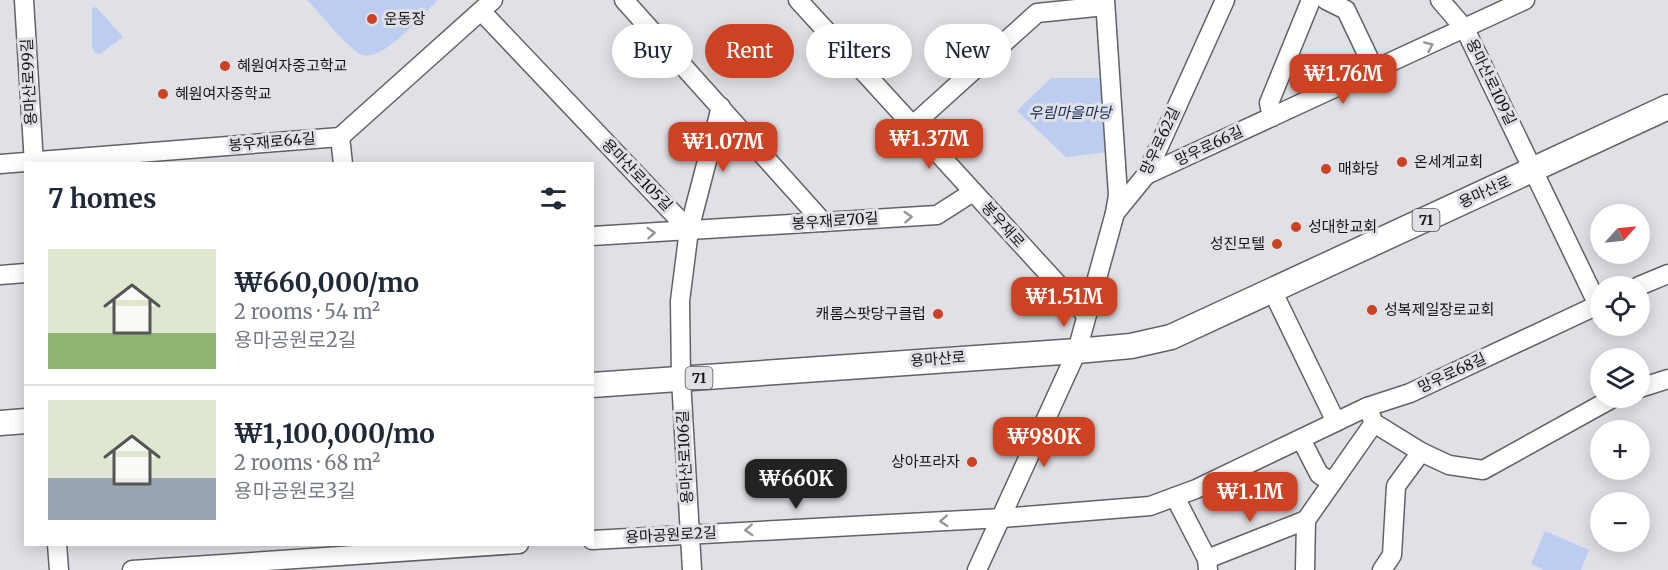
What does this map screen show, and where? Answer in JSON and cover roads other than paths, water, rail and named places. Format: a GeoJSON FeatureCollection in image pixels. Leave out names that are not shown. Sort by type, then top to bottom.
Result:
{"type":"FeatureCollection","features":[{"type":"Feature","properties":{"kind":"main road","name":"용마산로"},"geometry":{"type":"LineString","coordinates":[[594,385],[1077,351],[1131,346],[1171,337],[1668,107]]}},
{"type":"Feature","properties":{"kind":"main road"},"geometry":{"type":"LineString","coordinates":[[0,423],[24,421]]}},
{"type":"Feature","properties":{"kind":"street","name":"용마산로99길"},"geometry":{"type":"LineString","coordinates":[[24,0],[34,162]]}},
{"type":"Feature","properties":{"kind":"street"},"geometry":{"type":"LineString","coordinates":[[624,0],[823,222]]}},
{"type":"Feature","properties":{"kind":"street","name":"봉우재로"},"geometry":{"type":"LineString","coordinates":[[798,0],[1086,315]]}},
{"type":"Feature","properties":{"kind":"street","name":"망우로62길"},"geometry":{"type":"LineString","coordinates":[[1086,315],[1115,213],[1146,175],[1225,0]]}},
{"type":"Feature","properties":{"kind":"street"},"geometry":{"type":"LineString","coordinates":[[1272,117],[1269,103],[1311,0]]}},
{"type":"Feature","properties":{"kind":"street"},"geometry":{"type":"LineString","coordinates":[[1326,0],[1346,10],[1375,71]]}},
{"type":"Feature","properties":{"kind":"street","name":"용마산로109길"},"geometry":{"type":"LineString","coordinates":[[1440,0],[1465,29],[1534,170]]}},
{"type":"Feature","properties":{"kind":"street","name":"망우로66길"},"geometry":{"type":"LineString","coordinates":[[1146,175],[1525,0]]}},
{"type":"Feature","properties":{"kind":"street"},"geometry":{"type":"LineString","coordinates":[[913,125],[1031,6],[1105,3],[1118,195],[1115,213]]}},
{"type":"Feature","properties":{"kind":"street"},"geometry":{"type":"LineString","coordinates":[[343,162],[340,137],[487,5]]}},
{"type":"Feature","properties":{"kind":"street","name":"용마산로105길"},"geometry":{"type":"LineString","coordinates":[[487,5],[689,230]]}},
{"type":"Feature","properties":{"kind":"street"},"geometry":{"type":"LineString","coordinates":[[681,379],[680,291],[689,230],[721,107]]}},
{"type":"Feature","properties":{"kind":"street","name":"봉우재로64길"},"geometry":{"type":"LineString","coordinates":[[46,162],[340,137]]}},
{"type":"Feature","properties":{"kind":"street","name":"봉우재로64길"},"geometry":{"type":"LineString","coordinates":[[0,164],[24,163]]}},
{"type":"Feature","properties":{"kind":"street"},"geometry":{"type":"LineString","coordinates":[[1534,170],[1590,285]]}},
{"type":"Feature","properties":{"kind":"street","name":"봉우재로70길"},"geometry":{"type":"LineString","coordinates":[[594,236],[937,215],[973,192]]}},
{"type":"Feature","properties":{"kind":"street"},"geometry":{"type":"LineString","coordinates":[[0,275],[24,273]]}},
{"type":"Feature","properties":{"kind":"street"},"geometry":{"type":"LineString","coordinates":[[1650,281],[1668,274]]}},
{"type":"Feature","properties":{"kind":"street"},"geometry":{"type":"LineString","coordinates":[[1272,290],[1336,422]]}},
{"type":"Feature","properties":{"kind":"street","name":"망우로68길"},"geometry":{"type":"LineString","coordinates":[[1002,518],[1150,506],[1175,497],[1336,422],[1370,415],[1410,393],[1590,308]]}},
{"type":"Feature","properties":{"kind":"street"},"geometry":{"type":"LineString","coordinates":[[977,570],[1077,351],[1086,315]]}},
{"type":"Feature","properties":{"kind":"street"},"geometry":{"type":"LineString","coordinates":[[1650,384],[1668,378]]}},
{"type":"Feature","properties":{"kind":"street","name":"용마산로106길"},"geometry":{"type":"LineString","coordinates":[[681,379],[692,570]]}},
{"type":"Feature","properties":{"kind":"street"},"geometry":{"type":"LineString","coordinates":[[1175,497],[1207,565],[1306,520],[1332,483],[1370,415],[1421,452],[1449,465],[1483,470],[1595,408]]}},
{"type":"Feature","properties":{"kind":"street"},"geometry":{"type":"LineString","coordinates":[[1301,439],[1319,474],[1332,483]]}},
{"type":"Feature","properties":{"kind":"street"},"geometry":{"type":"LineString","coordinates":[[1382,570],[1392,555],[1396,486],[1421,452]]}},
{"type":"Feature","properties":{"kind":"street","name":"용마공원로2길"},"geometry":{"type":"LineString","coordinates":[[594,540],[1002,518]]}},
{"type":"Feature","properties":{"kind":"street"},"geometry":{"type":"LineString","coordinates":[[1305,570],[1306,520]]}},
{"type":"Feature","properties":{"kind":"street"},"geometry":{"type":"LineString","coordinates":[[57,546],[59,570]]}},
{"type":"Feature","properties":{"kind":"street"},"geometry":{"type":"LineString","coordinates":[[132,570],[494,546]]}},
{"type":"Feature","properties":{"kind":"place","name":"운동장"},"geometry":{"type":"Point","coordinates":[372,19]}},
{"type":"Feature","properties":{"kind":"place","name":"혜원여자중고학교"},"geometry":{"type":"Point","coordinates":[225,66]}},
{"type":"Feature","properties":{"kind":"place","name":"혜원여자중학교"},"geometry":{"type":"Point","coordinates":[163,94]}},
{"type":"Feature","properties":{"kind":"place","name":"온세계교회"},"geometry":{"type":"Point","coordinates":[1402,162]}},
{"type":"Feature","properties":{"kind":"place","name":"매화당"},"geometry":{"type":"Point","coordinates":[1326,169]}},
{"type":"Feature","properties":{"kind":"place","name":"성대한교회"},"geometry":{"type":"Point","coordinates":[1296,227]}},
{"type":"Feature","properties":{"kind":"place","name":"성진모텔"},"geometry":{"type":"Point","coordinates":[1277,244]}},
{"type":"Feature","properties":{"kind":"place","name":"성복제일장로교회"},"geometry":{"type":"Point","coordinates":[1372,310]}},
{"type":"Feature","properties":{"kind":"place","name":"캐롬스팟당구클럽"},"geometry":{"type":"Point","coordinates":[938,314]}},
{"type":"Feature","properties":{"kind":"place","name":"상아프라자"},"geometry":{"type":"Point","coordinates":[972,462]}},
{"type":"Feature","properties":{"kind":"park label","name":"우림마을마당"},"geometry":{"type":"Point","coordinates":[1070,113]}}]}
